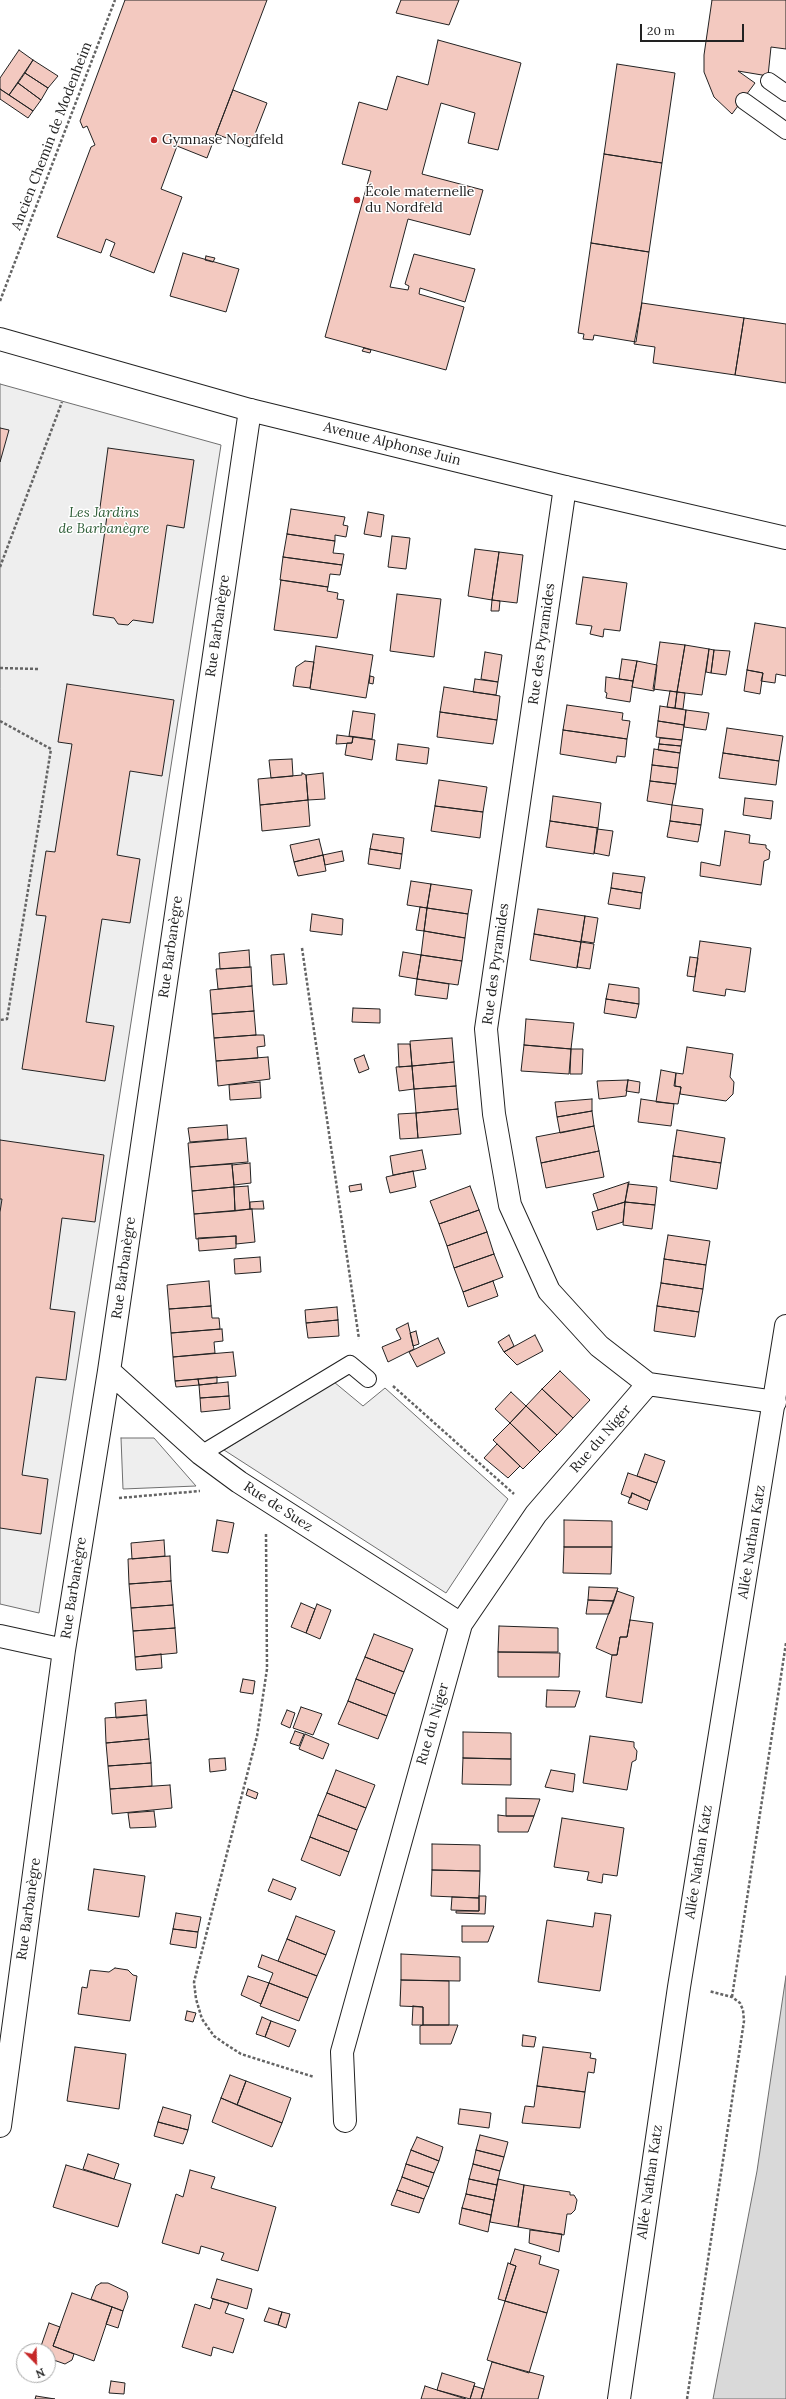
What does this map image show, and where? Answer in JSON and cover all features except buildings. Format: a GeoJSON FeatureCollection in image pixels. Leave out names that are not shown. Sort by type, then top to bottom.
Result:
{"type":"FeatureCollection","features":[{"type":"Feature","properties":{"kind":"street","name":"Avenue Alphonse Juin"},"geometry":{"type":"LineString","coordinates":[[0,339],[250,410],[565,487],[786,538]]}},
{"type":"Feature","properties":{"kind":"street","name":"Rue Barbanègre"},"geometry":{"type":"LineString","coordinates":[[0,2126],[64,1650],[109,1371],[250,410]]}},
{"type":"Feature","properties":{"kind":"street","name":"Rue des Pyramides"},"geometry":{"type":"LineString","coordinates":[[565,487],[486,1029],[494,1114],[510,1205],[549,1291],[599,1346],[648,1384],[775,1402]]}},
{"type":"Feature","properties":{"kind":"street","name":"Allée Nathan Katz"},"geometry":{"type":"LineString","coordinates":[[619,2399],[679,1987],[775,1402],[786,1326]]}},
{"type":"Feature","properties":{"kind":"street","name":"Rue de Suez"},"geometry":{"type":"LineString","coordinates":[[109,1371],[201,1454],[239,1482],[461,1624]]}},
{"type":"Feature","properties":{"kind":"street","name":"Rue du Niger"},"geometry":{"type":"LineString","coordinates":[[345,2121],[342,2052],[461,1624],[536,1514],[648,1384]]}},
{"type":"Feature","properties":{"kind":"street"},"geometry":{"type":"LineString","coordinates":[[0,1636],[64,1650]]}},
{"type":"Feature","properties":{"kind":"lane"},"geometry":{"type":"LineString","coordinates":[[769,81],[786,93]]}},
{"type":"Feature","properties":{"kind":"lane"},"geometry":{"type":"LineString","coordinates":[[744,101],[786,131]]}},
{"type":"Feature","properties":{"kind":"lane"},"geometry":{"type":"LineString","coordinates":[[201,1454],[350,1364],[368,1379]]}},
{"type":"Feature","properties":{"kind":"path","name":"Ancien Chemin de Modenheim"},"geometry":{"type":"LineString","coordinates":[[0,302],[115,0]]}},
{"type":"Feature","properties":{"kind":"path"},"geometry":{"type":"LineString","coordinates":[[0,567],[62,402]]}},
{"type":"Feature","properties":{"kind":"path"},"geometry":{"type":"LineString","coordinates":[[0,668],[38,669]]}},
{"type":"Feature","properties":{"kind":"path"},"geometry":{"type":"LineString","coordinates":[[0,721],[50,749],[7,1018],[0,1020]]}},
{"type":"Feature","properties":{"kind":"path"},"geometry":{"type":"LineString","coordinates":[[302,948],[360,1350],[350,1364]]}},
{"type":"Feature","properties":{"kind":"path"},"geometry":{"type":"LineString","coordinates":[[368,1379],[383,1377],[536,1514]]}},
{"type":"Feature","properties":{"kind":"path"},"geometry":{"type":"LineString","coordinates":[[88,1501],[202,1490],[239,1482]]}},
{"type":"Feature","properties":{"kind":"path"},"geometry":{"type":"LineString","coordinates":[[266,1500],[267,1669],[257,1736],[194,1982],[196,1999],[202,2019],[214,2036],[241,2054],[344,2087]]}},
{"type":"Feature","properties":{"kind":"path"},"geometry":{"type":"LineString","coordinates":[[732,1996],[786,1643]]}},
{"type":"Feature","properties":{"kind":"path"},"geometry":{"type":"LineString","coordinates":[[687,2399],[744,2021],[743,2010],[740,2002],[732,1996],[701,1990]]}},
{"type":"Feature","properties":{"kind":"green space","name":"Les Jardins de Barbanègre"},"geometry":{"type":"Polygon","coordinates":[[[0,384],[221,445],[39,1613],[0,1604],[0,384]]]}},
{"type":"Feature","properties":{"kind":"green space"},"geometry":{"type":"Polygon","coordinates":[[[334,1382],[363,1406],[385,1388],[508,1499],[446,1593],[224,1450],[334,1382]]]}},
{"type":"Feature","properties":{"kind":"green space"},"geometry":{"type":"Polygon","coordinates":[[[121,1438],[154,1438],[196,1486],[123,1489],[121,1438]]]}},
{"type":"Feature","properties":{"kind":"shaded area"},"geometry":{"type":"Polygon","coordinates":[[[786,1976],[786,2399],[713,2399],[757,2171],[786,1976]]]}},
{"type":"Feature","properties":{"kind":"place","name":"Gymnase Nordfeld"},"geometry":{"type":"Point","coordinates":[154,140]}},
{"type":"Feature","properties":{"kind":"place","name":"École maternelle du Nordfeld"},"geometry":{"type":"Point","coordinates":[357,200]}}]}
